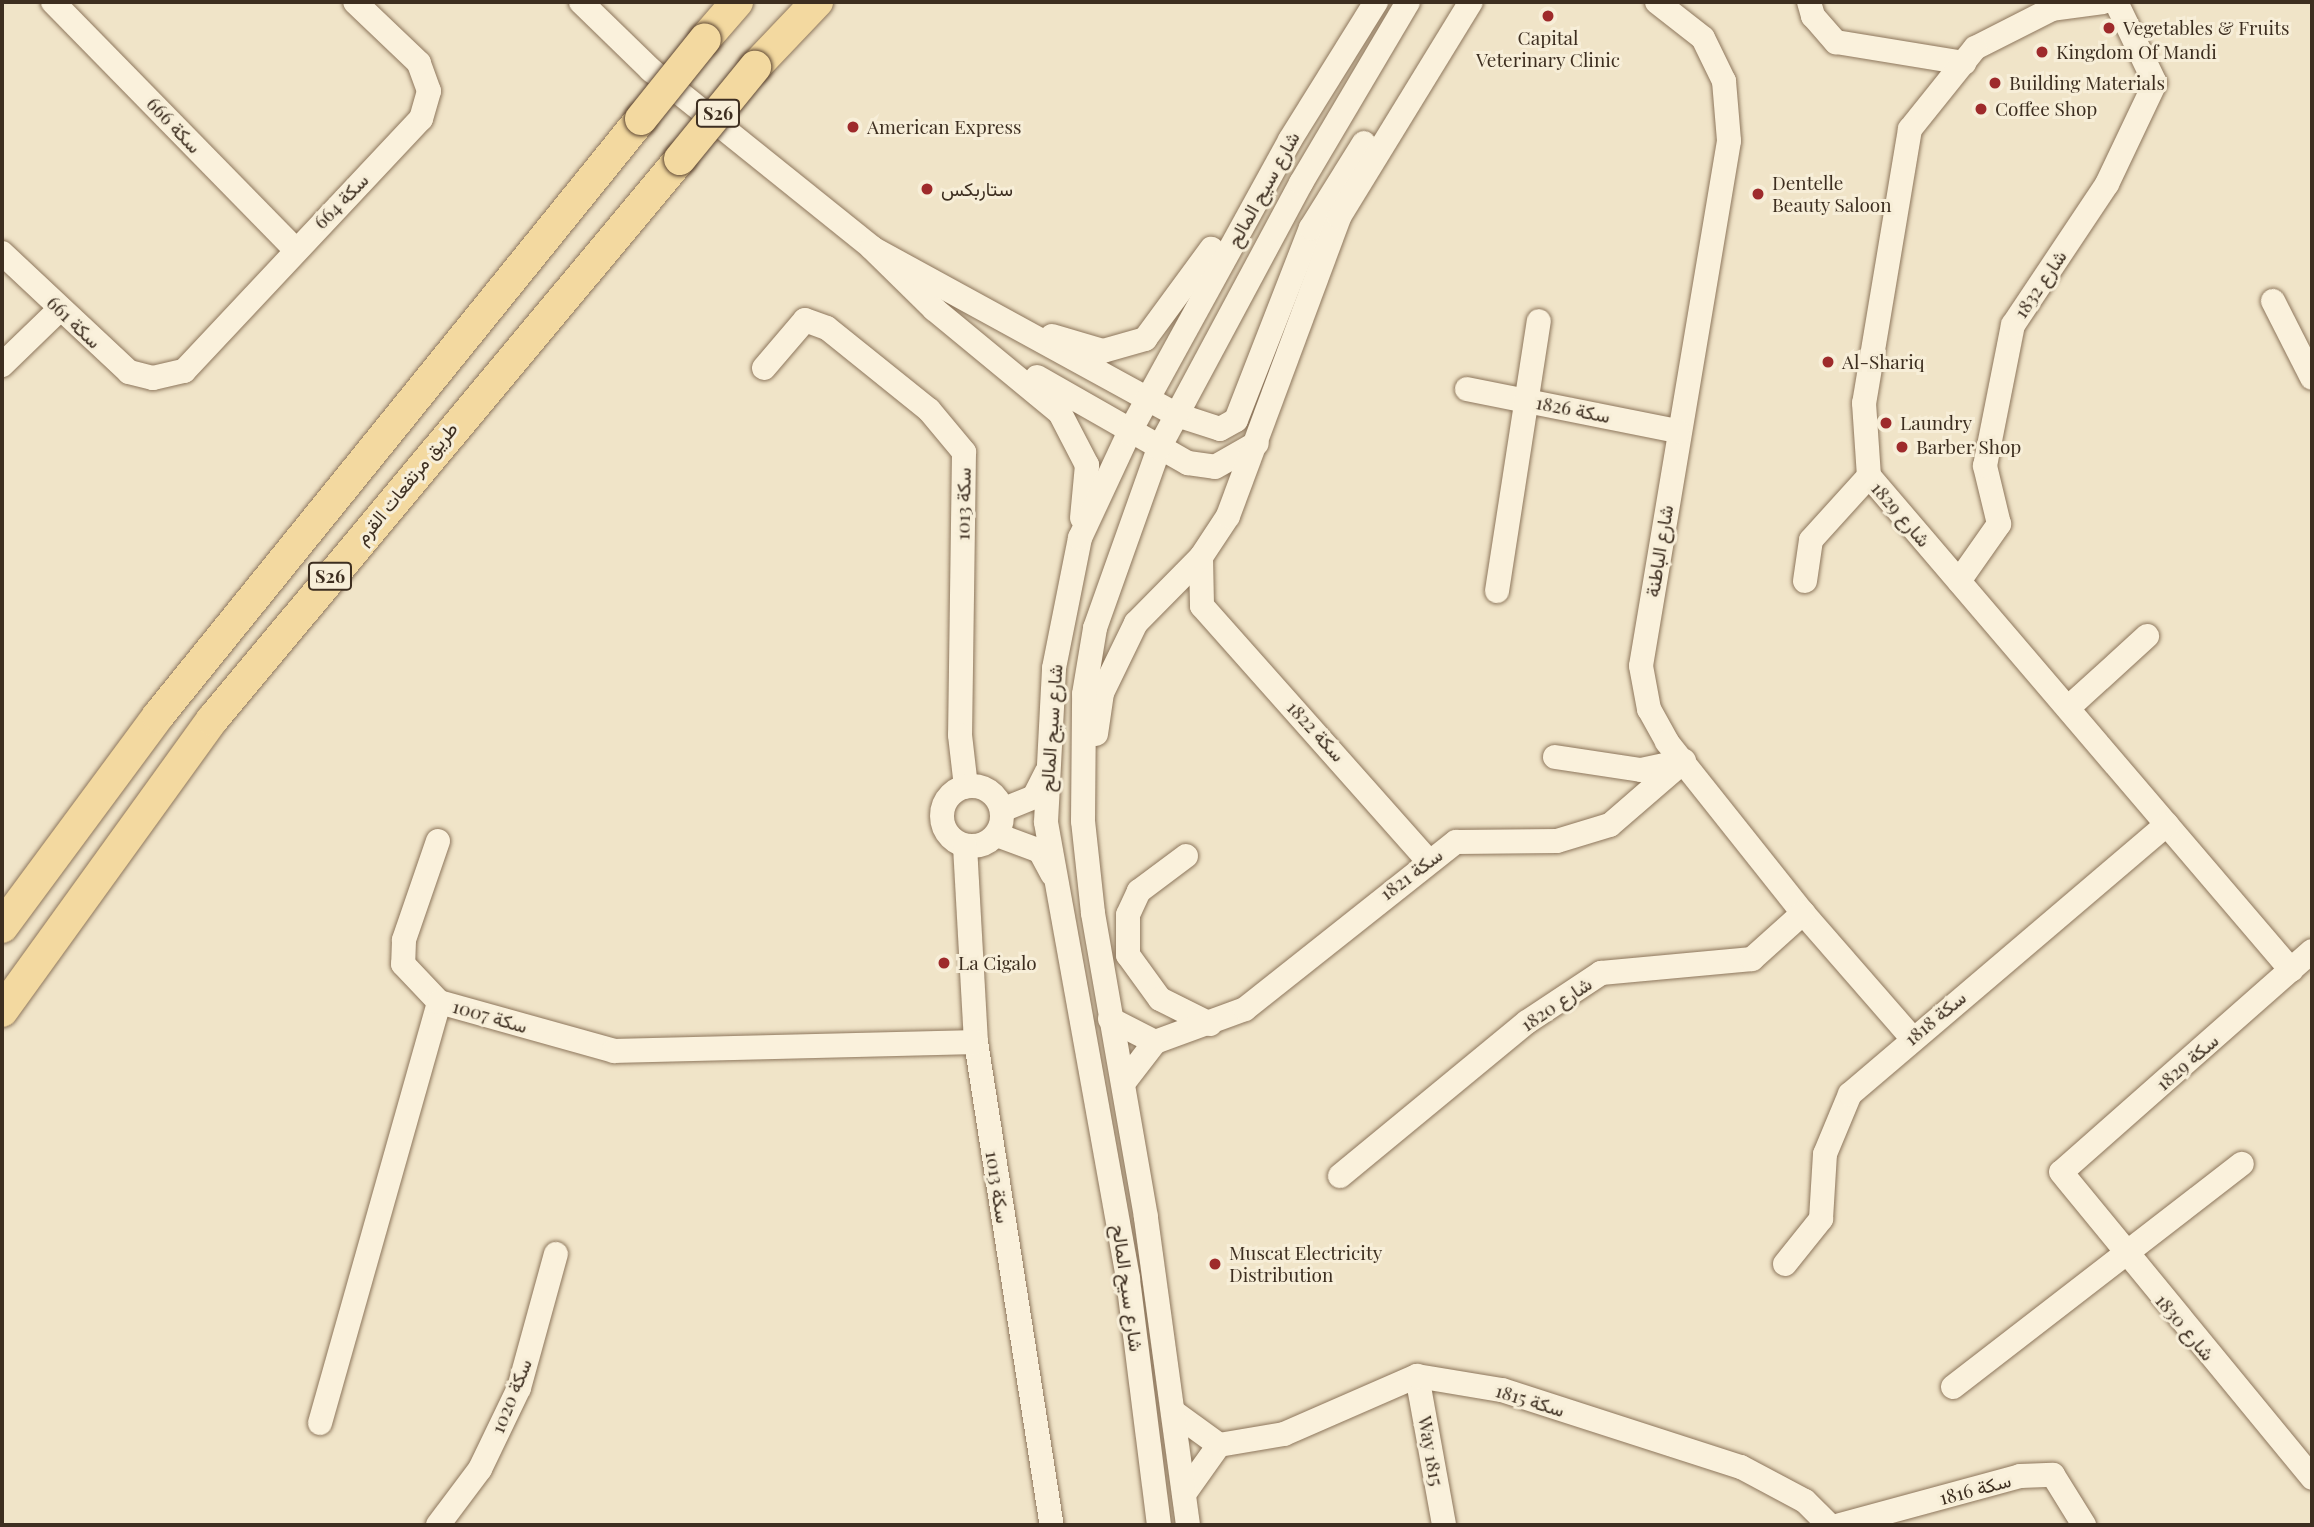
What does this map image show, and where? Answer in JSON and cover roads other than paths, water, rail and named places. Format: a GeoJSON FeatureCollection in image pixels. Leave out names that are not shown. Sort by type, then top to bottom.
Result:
{"type":"FeatureCollection","features":[{"type":"Feature","properties":{"kind":"main road","name":"طريق مرتفعات القرم"},"geometry":{"type":"LineString","coordinates":[[2,1011],[212,720],[680,159],[755,67],[802,2]]}},
{"type":"Feature","properties":{"kind":"main road"},"geometry":{"type":"LineString","coordinates":[[755,67],[817,2]]}},
{"type":"Feature","properties":{"kind":"main road","name":"S26"},"geometry":{"type":"LineString","coordinates":[[2,927],[158,716],[734,4]]}},
{"type":"Feature","properties":{"kind":"street","name":"سكة 666"},"geometry":{"type":"LineString","coordinates":[[53,2],[295,249]]}},
{"type":"Feature","properties":{"kind":"street","name":"سكة 664"},"geometry":{"type":"LineString","coordinates":[[153,378],[184,371],[295,249],[421,119],[429,91],[419,63],[355,2]]}},
{"type":"Feature","properties":{"kind":"street"},"geometry":{"type":"LineString","coordinates":[[581,2],[651,70],[872,248],[1060,412],[1079,439],[1087,465],[1080,538]]}},
{"type":"Feature","properties":{"kind":"street","name":"شارع سيح المالح"},"geometry":{"type":"LineString","coordinates":[[1159,1525],[1128,1278],[1046,822],[1054,668],[1080,538],[1129,433],[1264,184],[1376,2]]}},
{"type":"Feature","properties":{"kind":"street","name":"شارع سيح المالح"},"geometry":{"type":"LineString","coordinates":[[1188,1525],[1175,1413],[1125,1081],[1110,1019],[1083,821],[1084,694],[1096,628],[1159,448],[1301,183],[1408,2]]}},
{"type":"Feature","properties":{"kind":"street"},"geometry":{"type":"LineString","coordinates":[[872,248],[992,316],[1204,429],[1236,420],[1311,228],[1455,2]]}},
{"type":"Feature","properties":{"kind":"street"},"geometry":{"type":"LineString","coordinates":[[1083,821],[1102,693],[1136,623],[1201,557],[1228,516],[1339,216],[1471,2]]}},
{"type":"Feature","properties":{"kind":"street","name":"شارع الباطنة"},"geometry":{"type":"LineString","coordinates":[[1657,2],[1703,38],[1724,81],[1729,141],[1678,430],[1641,666],[1649,709],[1684,761],[1803,913],[1912,1038]]}},
{"type":"Feature","properties":{"kind":"street"},"geometry":{"type":"LineString","coordinates":[[1810,2],[1813,16],[1836,41],[1964,62]]}},
{"type":"Feature","properties":{"kind":"street","name":"1829 شارع"},"geometry":{"type":"LineString","coordinates":[[2103,2],[2051,5],[1975,48],[1910,129],[1864,403],[1869,477],[2291,970]]}},
{"type":"Feature","properties":{"kind":"street","name":"1832 شارع"},"geometry":{"type":"LineString","coordinates":[[1959,581],[1999,524],[1985,466],[2013,325],[2107,184],[2155,83],[2116,2]]}},
{"type":"Feature","properties":{"kind":"street"},"geometry":{"type":"LineString","coordinates":[[992,316],[1103,351],[1144,339],[1264,184]]}},
{"type":"Feature","properties":{"kind":"street","name":"سكة 661"},"geometry":{"type":"LineString","coordinates":[[2,253],[129,372],[153,378]]}},
{"type":"Feature","properties":{"kind":"street"},"geometry":{"type":"LineString","coordinates":[[2273,301],[2312,378]]}},
{"type":"Feature","properties":{"kind":"street"},"geometry":{"type":"LineString","coordinates":[[2,365],[60,309]]}},
{"type":"Feature","properties":{"kind":"street","name":"سكة 1013"},"geometry":{"type":"LineString","coordinates":[[764,369],[805,320],[827,328],[929,410],[964,452],[960,736],[966,787]]}},
{"type":"Feature","properties":{"kind":"street"},"geometry":{"type":"LineString","coordinates":[[1497,591],[1539,321]]}},
{"type":"Feature","properties":{"kind":"street"},"geometry":{"type":"LineString","coordinates":[[977,341],[1129,433],[1159,448],[1214,467],[1257,443]]}},
{"type":"Feature","properties":{"kind":"street","name":"سكة 1826"},"geometry":{"type":"LineString","coordinates":[[1467,388],[1678,430]]}},
{"type":"Feature","properties":{"kind":"street"},"geometry":{"type":"LineString","coordinates":[[1805,581],[1811,540],[1869,477]]}},
{"type":"Feature","properties":{"kind":"street"},"geometry":{"type":"LineString","coordinates":[[1158,599],[1202,606],[1201,557]]}},
{"type":"Feature","properties":{"kind":"street","name":"سكة 1822"},"geometry":{"type":"LineString","coordinates":[[1202,606],[1427,859]]}},
{"type":"Feature","properties":{"kind":"street"},"geometry":{"type":"LineString","coordinates":[[2068,708],[2147,636]]}},
{"type":"Feature","properties":{"kind":"street"},"geometry":{"type":"LineString","coordinates":[[1555,757],[1641,770],[1684,761]]}},
{"type":"Feature","properties":{"kind":"street","name":"سكة 1821"},"geometry":{"type":"LineString","coordinates":[[1155,1042],[1245,1009],[1427,859],[1456,842],[1558,841],[1610,825],[1684,761]]}},
{"type":"Feature","properties":{"kind":"street"},"geometry":{"type":"LineString","coordinates":[[1002,810],[1034,797],[1048,771]]}},
{"type":"Feature","properties":{"kind":"street"},"geometry":{"type":"LineString","coordinates":[[996,835],[1002,810],[992,793],[966,787],[948,798],[942,815],[948,835],[965,846],[996,835],[1040,852],[1056,881]]}},
{"type":"Feature","properties":{"kind":"street","name":"سكة 1818"},"geometry":{"type":"LineString","coordinates":[[1785,1264],[1821,1219],[1825,1154],[1850,1094],[1912,1038],[2166,824]]}},
{"type":"Feature","properties":{"kind":"street"},"geometry":{"type":"LineString","coordinates":[[438,841],[404,940],[403,964],[439,1002]]}},
{"type":"Feature","properties":{"kind":"street","name":"سكة 1013"},"geometry":{"type":"LineString","coordinates":[[965,846],[976,1042],[1052,1525]]}},
{"type":"Feature","properties":{"kind":"street"},"geometry":{"type":"LineString","coordinates":[[1186,856],[1139,891],[1128,915],[1128,955],[1147,987],[1209,1024]]}},
{"type":"Feature","properties":{"kind":"street","name":"1820 شارع"},"geometry":{"type":"LineString","coordinates":[[1340,1176],[1527,1023],[1601,974],[1752,959],[1803,913]]}},
{"type":"Feature","properties":{"kind":"street","name":"سكة 1829"},"geometry":{"type":"LineString","coordinates":[[2061,1172],[2312,951]]}},
{"type":"Feature","properties":{"kind":"street","name":"سكة 1007"},"geometry":{"type":"LineString","coordinates":[[320,1423],[439,1002],[614,1051],[976,1042]]}},
{"type":"Feature","properties":{"kind":"street"},"geometry":{"type":"LineString","coordinates":[[1110,1019],[1155,1042],[1125,1081]]}},
{"type":"Feature","properties":{"kind":"street"},"geometry":{"type":"LineString","coordinates":[[1954,1387],[2127,1257],[2242,1164]]}},
{"type":"Feature","properties":{"kind":"street","name":"1830 شارع"},"geometry":{"type":"LineString","coordinates":[[2061,1172],[2127,1257],[2312,1478]]}},
{"type":"Feature","properties":{"kind":"street","name":"سكة 1020"},"geometry":{"type":"LineString","coordinates":[[438,1525],[480,1469],[519,1388],[556,1254]]}},
{"type":"Feature","properties":{"kind":"street"},"geometry":{"type":"LineString","coordinates":[[1184,1494],[1219,1445],[1284,1434],[1417,1376]]}},
{"type":"Feature","properties":{"kind":"street","name":"Way 1815"},"geometry":{"type":"LineString","coordinates":[[1417,1376],[1444,1525]]}},
{"type":"Feature","properties":{"kind":"street","name":"سكة 1815"},"geometry":{"type":"LineString","coordinates":[[1417,1376],[1502,1390],[1741,1467],[1805,1501],[1829,1525]]}},
{"type":"Feature","properties":{"kind":"street"},"geometry":{"type":"LineString","coordinates":[[1175,1413],[1219,1445]]}},
{"type":"Feature","properties":{"kind":"street","name":"سكة 1816"},"geometry":{"type":"LineString","coordinates":[[1840,1525],[2020,1476],[2053,1475],[2084,1525]]}},
{"type":"Feature","properties":{"kind":"place","name":"Capital Veterinary Clinic"},"geometry":{"type":"Point","coordinates":[1548,16]}},
{"type":"Feature","properties":{"kind":"place","name":"Vegetables & Fruits"},"geometry":{"type":"Point","coordinates":[2109,28]}},
{"type":"Feature","properties":{"kind":"place","name":"Kingdom Of Mandi"},"geometry":{"type":"Point","coordinates":[2042,52]}},
{"type":"Feature","properties":{"kind":"place","name":"Building Materials"},"geometry":{"type":"Point","coordinates":[1995,83]}},
{"type":"Feature","properties":{"kind":"place","name":"Coffee Shop"},"geometry":{"type":"Point","coordinates":[1981,109]}},
{"type":"Feature","properties":{"kind":"place","name":"American Express"},"geometry":{"type":"Point","coordinates":[853,127]}},
{"type":"Feature","properties":{"kind":"place","name":"ستاربكس"},"geometry":{"type":"Point","coordinates":[927,189]}},
{"type":"Feature","properties":{"kind":"place","name":"Dentelle Beauty Saloon"},"geometry":{"type":"Point","coordinates":[1758,194]}},
{"type":"Feature","properties":{"kind":"place","name":"Al-Shariq"},"geometry":{"type":"Point","coordinates":[1828,362]}},
{"type":"Feature","properties":{"kind":"place","name":"Laundry"},"geometry":{"type":"Point","coordinates":[1886,423]}},
{"type":"Feature","properties":{"kind":"place","name":"Barber Shop"},"geometry":{"type":"Point","coordinates":[1902,447]}},
{"type":"Feature","properties":{"kind":"place","name":"La Cigalo"},"geometry":{"type":"Point","coordinates":[944,963]}},
{"type":"Feature","properties":{"kind":"place","name":"Muscat Electricity Distribution"},"geometry":{"type":"Point","coordinates":[1215,1264]}}]}
